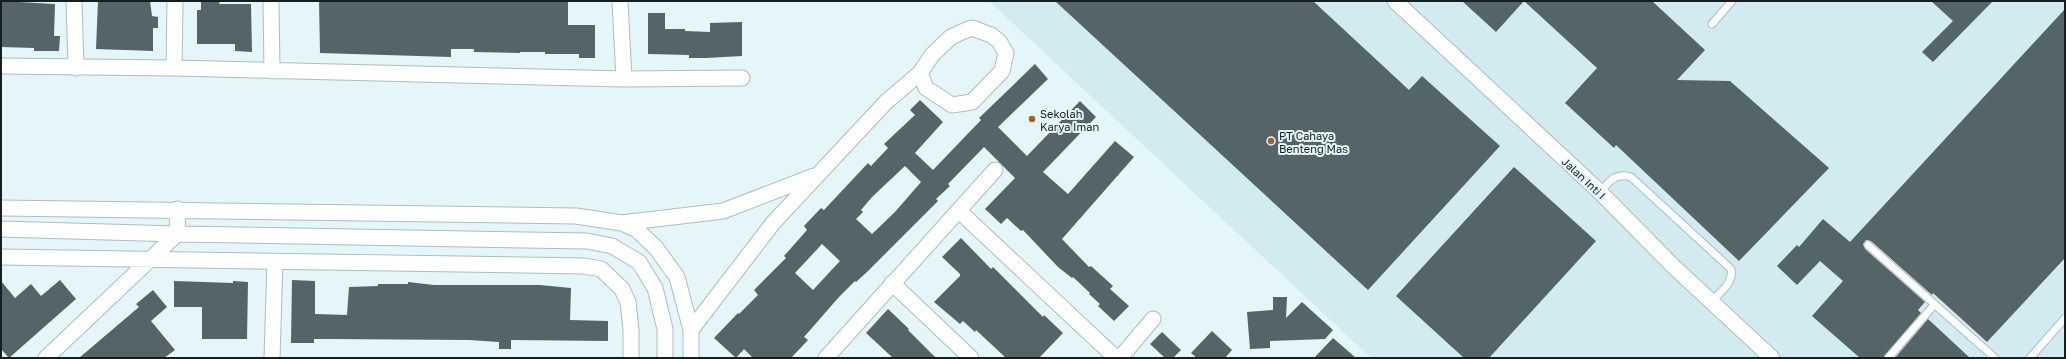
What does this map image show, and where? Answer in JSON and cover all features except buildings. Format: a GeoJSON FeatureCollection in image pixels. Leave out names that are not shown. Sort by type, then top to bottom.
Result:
{"type":"FeatureCollection","features":[{"type":"Feature","properties":{"kind":"street"},"geometry":{"type":"LineString","coordinates":[[74,1],[76,68]]}},
{"type":"Feature","properties":{"kind":"street"},"geometry":{"type":"LineString","coordinates":[[174,1],[174,68]]}},
{"type":"Feature","properties":{"kind":"street"},"geometry":{"type":"LineString","coordinates":[[272,1],[272,71]]}},
{"type":"Feature","properties":{"kind":"street"},"geometry":{"type":"LineString","coordinates":[[620,1],[624,79]]}},
{"type":"Feature","properties":{"kind":"street","name":"Jalan Inti I"},"geometry":{"type":"LineString","coordinates":[[1394,1],[1600,192],[1711,302],[1772,358]]}},
{"type":"Feature","properties":{"kind":"street"},"geometry":{"type":"LineString","coordinates":[[691,330],[773,223],[816,175],[886,102],[920,73],[932,55],[951,37],[972,28],[992,34],[999,41],[1006,53],[1002,72],[972,102],[952,105],[926,88],[920,73]]}},
{"type":"Feature","properties":{"kind":"street"},"geometry":{"type":"LineString","coordinates":[[1,66],[174,68],[624,79],[742,78]]}},
{"type":"Feature","properties":{"kind":"street"},"geometry":{"type":"LineString","coordinates":[[826,358],[995,170]]}},
{"type":"Feature","properties":{"kind":"street"},"geometry":{"type":"LineString","coordinates":[[1,208],[178,209],[248,212],[576,216],[622,222],[723,211],[816,175]]}},
{"type":"Feature","properties":{"kind":"street"},"geometry":{"type":"LineString","coordinates":[[46,358],[177,234],[178,209]]}},
{"type":"Feature","properties":{"kind":"street"},"geometry":{"type":"LineString","coordinates":[[959,211],[1116,358]]}},
{"type":"Feature","properties":{"kind":"street"},"geometry":{"type":"LineString","coordinates":[[248,212],[248,234]]}},
{"type":"Feature","properties":{"kind":"street"},"geometry":{"type":"LineString","coordinates":[[352,213],[353,236]]}},
{"type":"Feature","properties":{"kind":"street"},"geometry":{"type":"LineString","coordinates":[[622,222],[646,237],[677,277],[691,330],[690,358]]}},
{"type":"Feature","properties":{"kind":"street"},"geometry":{"type":"LineString","coordinates":[[1,230],[587,241],[612,246],[639,262],[654,288],[658,302],[665,329],[665,358]]}},
{"type":"Feature","properties":{"kind":"street"},"geometry":{"type":"LineString","coordinates":[[584,266],[587,241]]}},
{"type":"Feature","properties":{"kind":"street"},"geometry":{"type":"LineString","coordinates":[[3,259],[584,266],[600,269],[622,289],[628,302],[631,330],[631,358]]}},
{"type":"Feature","properties":{"kind":"street"},"geometry":{"type":"LineString","coordinates":[[272,358],[275,262]]}},
{"type":"Feature","properties":{"kind":"street"},"geometry":{"type":"LineString","coordinates":[[892,283],[971,358]]}},
{"type":"Feature","properties":{"kind":"street"},"geometry":{"type":"LineString","coordinates":[[1120,358],[1153,319]]}},
{"type":"Feature","properties":{"kind":"lane"},"geometry":{"type":"LineString","coordinates":[[1712,24],[1732,1]]}},
{"type":"Feature","properties":{"kind":"lane"},"geometry":{"type":"LineString","coordinates":[[1600,192],[1615,176],[1624,175],[1630,177],[1731,269],[1732,276],[1730,282],[1711,302]]}},
{"type":"Feature","properties":{"kind":"lane"},"geometry":{"type":"LineString","coordinates":[[1868,245],[1995,358]]}},
{"type":"Feature","properties":{"kind":"lane"},"geometry":{"type":"LineString","coordinates":[[1888,358],[1934,305]]}},
{"type":"Feature","properties":{"kind":"lane"},"geometry":{"type":"LineString","coordinates":[[2030,358],[2065,318]]}},
{"type":"Feature","properties":{"kind":"shaded area"},"geometry":{"type":"Polygon","coordinates":[[[989,1],[2065,1],[2065,358],[1371,358],[989,1]]]}},
{"type":"Feature","properties":{"kind":"place","name":"Sekolah Karya Iman"},"geometry":{"type":"Point","coordinates":[1032,119]}},
{"type":"Feature","properties":{"kind":"place","name":"PT Cahaya Benteng Mas"},"geometry":{"type":"Point","coordinates":[1271,141]}}]}
